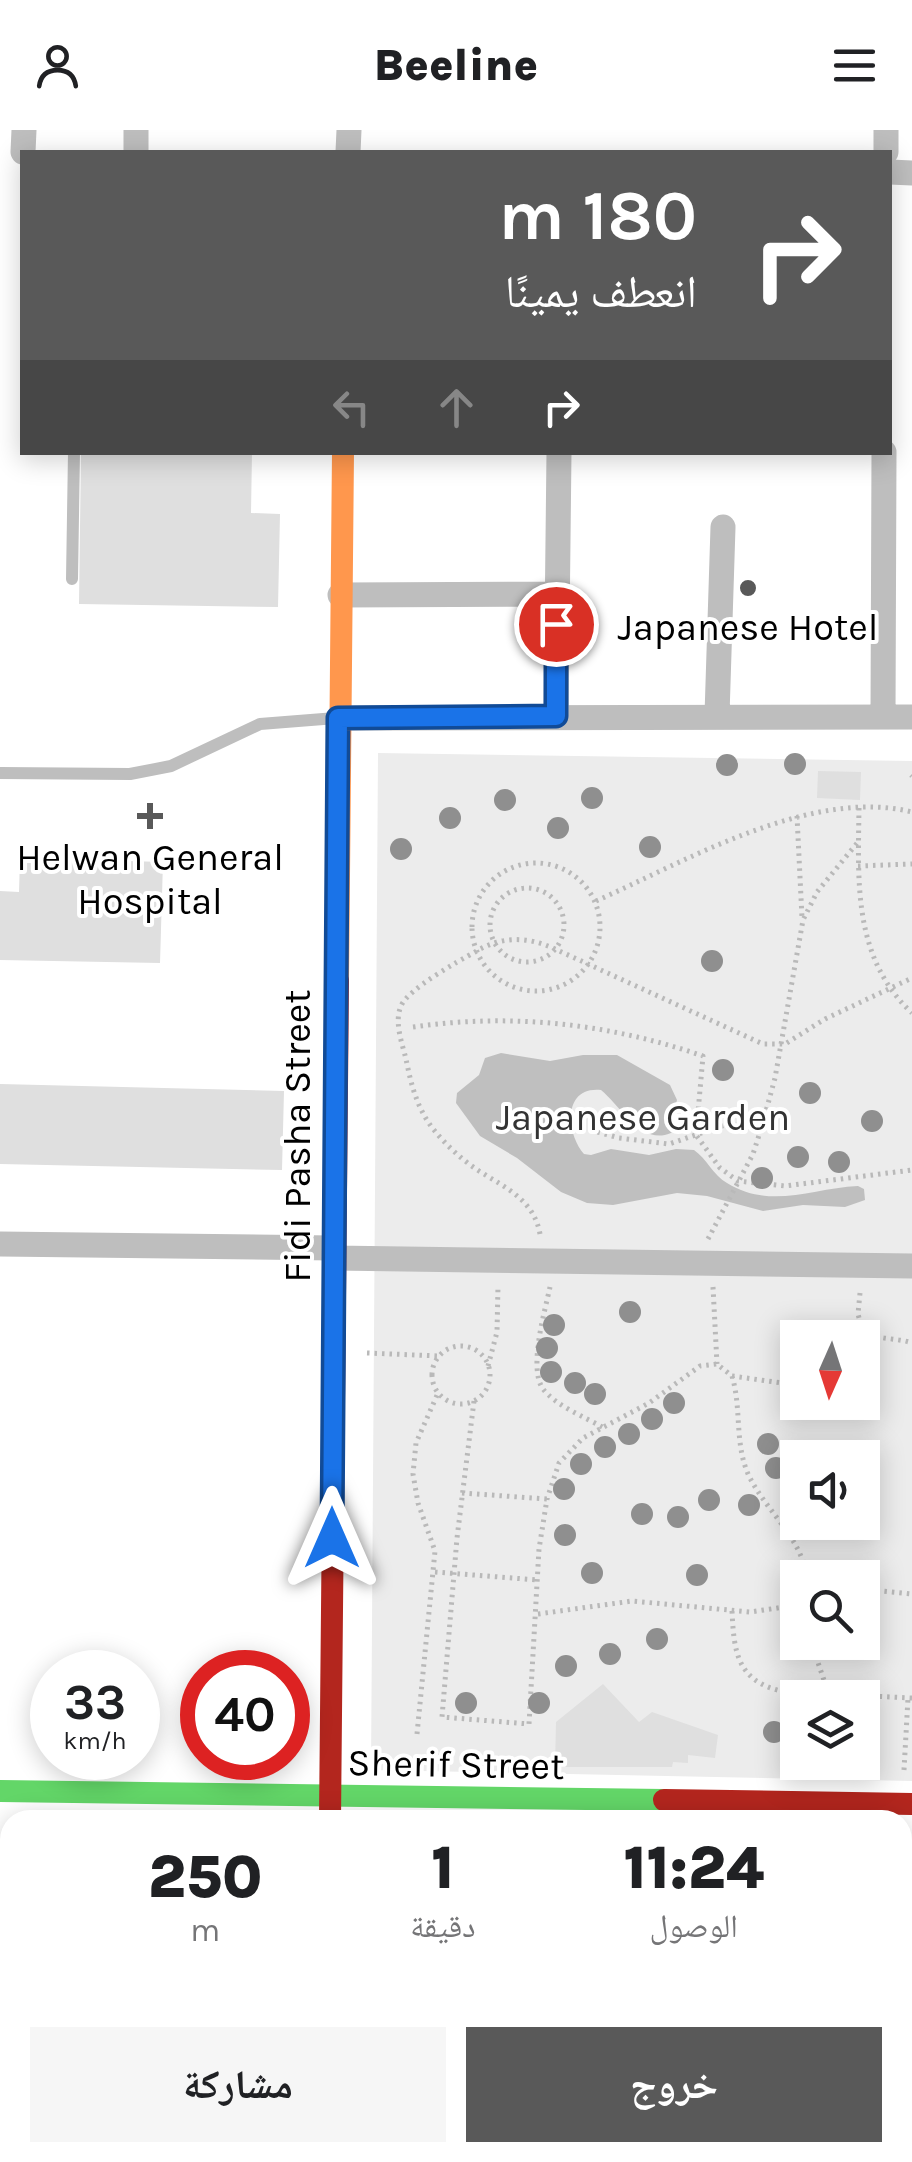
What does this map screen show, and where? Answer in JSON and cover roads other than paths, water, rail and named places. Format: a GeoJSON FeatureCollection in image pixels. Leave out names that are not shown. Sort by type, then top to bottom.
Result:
{"type":"FeatureCollection","features":[{"type":"Feature","properties":{"kind":"street","name":"Fidi Pasha Street"},"geometry":{"type":"LineString","coordinates":[[330,1809],[342,455]]}},
{"type":"Feature","properties":{"kind":"street"},"geometry":{"type":"LineString","coordinates":[[556,716],[559,455]]}},
{"type":"Feature","properties":{"kind":"street"},"geometry":{"type":"LineString","coordinates":[[883,716],[884,455]]}},
{"type":"Feature","properties":{"kind":"street"},"geometry":{"type":"LineString","coordinates":[[718,716],[723,527]]}},
{"type":"Feature","properties":{"kind":"street"},"geometry":{"type":"LineString","coordinates":[[340,595],[557,594]]}},
{"type":"Feature","properties":{"kind":"street"},"geometry":{"type":"LineString","coordinates":[[338,718],[912,717]]}},
{"type":"Feature","properties":{"kind":"street"},"geometry":{"type":"LineString","coordinates":[[0,1244],[498,1260],[912,1266]]}},
{"type":"Feature","properties":{"kind":"street","name":"Sherif Street"},"geometry":{"type":"LineString","coordinates":[[0,1790],[330,1809],[514,1810]]}},
{"type":"Feature","properties":{"kind":"lane"},"geometry":{"type":"LineString","coordinates":[[72,579],[74,455]]}},
{"type":"Feature","properties":{"kind":"lane"},"geometry":{"type":"LineString","coordinates":[[0,773],[130,774],[171,766],[260,724],[338,718]]}},
{"type":"Feature","properties":{"kind":"place","name":"Japanese Hotel"},"geometry":{"type":"Point","coordinates":[748,588]}},
{"type":"Feature","properties":{"kind":"place","name":"Helwan General Hospital"},"geometry":{"type":"Point","coordinates":[150,816]}},
{"type":"Feature","properties":{"kind":"park label","name":"Japanese Garden"},"geometry":{"type":"Point","coordinates":[643,1117]}}]}
